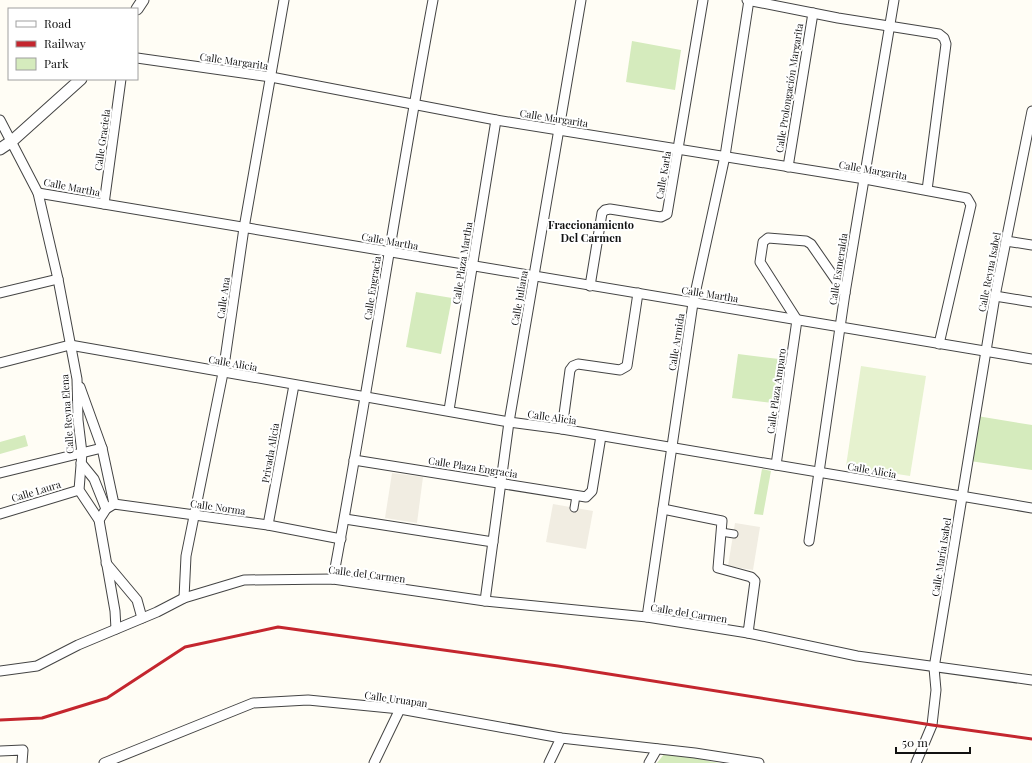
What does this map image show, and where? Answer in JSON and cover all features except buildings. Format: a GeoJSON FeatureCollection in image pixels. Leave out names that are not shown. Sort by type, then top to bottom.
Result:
{"type":"FeatureCollection","features":[{"type":"Feature","properties":{"kind":"street","name":"Calle Ana"},"geometry":{"type":"LineString","coordinates":[[184,598],[186,556],[223,373],[244,228],[284,0]]}},
{"type":"Feature","properties":{"kind":"street","name":"Calle Engracia"},"geometry":{"type":"LineString","coordinates":[[333,579],[366,398],[414,103],[433,0]]}},
{"type":"Feature","properties":{"kind":"street","name":"Calle Juliana"},"geometry":{"type":"LineString","coordinates":[[485,601],[510,422],[581,0]]}},
{"type":"Feature","properties":{"kind":"street","name":"Calle Karla"},"geometry":{"type":"LineString","coordinates":[[590,286],[602,214],[605,210],[610,209],[665,217],[667,214],[703,0]]}},
{"type":"Feature","properties":{"kind":"street"},"geometry":{"type":"LineString","coordinates":[[748,0],[785,4],[813,13],[939,34],[944,38],[946,44],[927,190]]}},
{"type":"Feature","properties":{"kind":"street","name":"Calle Armida"},"geometry":{"type":"LineString","coordinates":[[647,617],[693,303],[725,156],[748,0]]}},
{"type":"Feature","properties":{"kind":"street","name":"Calle Esmeralda"},"geometry":{"type":"LineString","coordinates":[[809,541],[845,293],[894,0]]}},
{"type":"Feature","properties":{"kind":"street","name":"Calle Prolongación Margarita"},"geometry":{"type":"LineString","coordinates":[[788,167],[813,13]]}},
{"type":"Feature","properties":{"kind":"street","name":"Calle Margarita"},"geometry":{"type":"LineString","coordinates":[[138,58],[271,77],[414,103],[496,120],[725,156],[967,198],[971,205],[939,344]]}},
{"type":"Feature","properties":{"kind":"street"},"geometry":{"type":"LineString","coordinates":[[0,149],[12,141],[80,80]]}},
{"type":"Feature","properties":{"kind":"street","name":"Calle Graciela"},"geometry":{"type":"LineString","coordinates":[[104,204],[121,80]]}},
{"type":"Feature","properties":{"kind":"street","name":"Calle Reyna Isabel"},"geometry":{"type":"LineString","coordinates":[[985,351],[1032,111]]}},
{"type":"Feature","properties":{"kind":"street","name":"Calle Martha"},"geometry":{"type":"LineString","coordinates":[[0,120],[38,193],[1032,359]]}},
{"type":"Feature","properties":{"kind":"street","name":"Calle Plaza Martha"},"geometry":{"type":"LineString","coordinates":[[449,410],[496,120]]}},
{"type":"Feature","properties":{"kind":"street","name":"Calle Reyna Elena"},"geometry":{"type":"LineString","coordinates":[[38,193],[58,278],[70,345],[78,379],[78,420],[82,453],[79,490]]}},
{"type":"Feature","properties":{"kind":"street"},"geometry":{"type":"LineString","coordinates":[[796,320],[760,262],[760,256],[765,240],[768,238],[806,241],[811,244],[845,293]]}},
{"type":"Feature","properties":{"kind":"street"},"geometry":{"type":"LineString","coordinates":[[1006,241],[1032,245]]}},
{"type":"Feature","properties":{"kind":"street"},"geometry":{"type":"LineString","coordinates":[[0,293],[58,278]]}},
{"type":"Feature","properties":{"kind":"street"},"geometry":{"type":"LineString","coordinates":[[562,429],[570,370],[573,366],[578,364],[620,370],[627,366],[638,294]]}},
{"type":"Feature","properties":{"kind":"street"},"geometry":{"type":"LineString","coordinates":[[995,296],[1032,302]]}},
{"type":"Feature","properties":{"kind":"street","name":"Calle Plaza Amparo"},"geometry":{"type":"LineString","coordinates":[[776,465],[796,320]]}},
{"type":"Feature","properties":{"kind":"street"},"geometry":{"type":"LineString","coordinates":[[0,363],[70,345]]}},
{"type":"Feature","properties":{"kind":"street","name":"Calle Alicia"},"geometry":{"type":"LineString","coordinates":[[70,345],[366,398],[449,410],[510,422],[562,429],[1032,508]]}},
{"type":"Feature","properties":{"kind":"street","name":"Calle María Isabel"},"geometry":{"type":"LineString","coordinates":[[916,763],[932,725],[936,690],[934,668],[985,351]]}},
{"type":"Feature","properties":{"kind":"street"},"geometry":{"type":"LineString","coordinates":[[78,379],[102,448],[110,506],[99,520]]}},
{"type":"Feature","properties":{"kind":"street","name":"Privada Alicia"},"geometry":{"type":"LineString","coordinates":[[268,525],[294,384]]}},
{"type":"Feature","properties":{"kind":"street","name":"Calle Plaza Engracia"},"geometry":{"type":"LineString","coordinates":[[354,460],[502,482],[576,496],[588,496],[592,491],[602,436]]}},
{"type":"Feature","properties":{"kind":"street"},"geometry":{"type":"LineString","coordinates":[[0,473],[102,448]]}},
{"type":"Feature","properties":{"kind":"street"},"geometry":{"type":"LineString","coordinates":[[81,463],[94,479],[110,506]]}},
{"type":"Feature","properties":{"kind":"street"},"geometry":{"type":"LineString","coordinates":[[79,490],[99,520],[115,611],[116,628]]}},
{"type":"Feature","properties":{"kind":"street","name":"Calle Laura"},"geometry":{"type":"LineString","coordinates":[[0,514],[79,490]]}},
{"type":"Feature","properties":{"kind":"street"},"geometry":{"type":"LineString","coordinates":[[574,508],[576,496]]}},
{"type":"Feature","properties":{"kind":"street","name":"Calle Norma"},"geometry":{"type":"LineString","coordinates":[[110,506],[195,515],[268,525],[341,539]]}},
{"type":"Feature","properties":{"kind":"street"},"geometry":{"type":"LineString","coordinates":[[662,509],[722,520],[723,524],[718,568],[751,577],[755,581],[748,633]]}},
{"type":"Feature","properties":{"kind":"street"},"geometry":{"type":"LineString","coordinates":[[344,519],[493,542]]}},
{"type":"Feature","properties":{"kind":"street"},"geometry":{"type":"LineString","coordinates":[[721,532],[734,534]]}},
{"type":"Feature","properties":{"kind":"street"},"geometry":{"type":"LineString","coordinates":[[106,563],[137,600],[142,618]]}},
{"type":"Feature","properties":{"kind":"street","name":"Calle del Carmen"},"geometry":{"type":"LineString","coordinates":[[0,671],[37,666],[116,628],[142,618],[184,598],[244,580],[333,579],[485,601],[647,617],[748,633],[857,656],[934,668],[1032,680]]}},
{"type":"Feature","properties":{"kind":"street","name":"Calle Uruapan"},"geometry":{"type":"LineString","coordinates":[[104,763],[253,703],[308,700],[400,709],[561,738],[695,753],[759,763]]}},
{"type":"Feature","properties":{"kind":"street"},"geometry":{"type":"LineString","coordinates":[[374,763],[400,709]]}},
{"type":"Feature","properties":{"kind":"street"},"geometry":{"type":"LineString","coordinates":[[549,763],[561,738]]}},
{"type":"Feature","properties":{"kind":"street"},"geometry":{"type":"LineString","coordinates":[[649,763],[657,749]]}},
{"type":"Feature","properties":{"kind":"street"},"geometry":{"type":"LineString","coordinates":[[0,751],[23,750],[22,763]]}},
{"type":"Feature","properties":{"kind":"green space"},"geometry":{"type":"Polygon","coordinates":[[[632,41],[681,50],[675,90],[626,82],[632,41]]]}},
{"type":"Feature","properties":{"kind":"green space"},"geometry":{"type":"Polygon","coordinates":[[[416,292],[452,298],[441,354],[406,347],[416,292]]]}},
{"type":"Feature","properties":{"kind":"green space"},"geometry":{"type":"Polygon","coordinates":[[[738,354],[779,359],[773,403],[732,398],[738,354]]]}},
{"type":"Feature","properties":{"kind":"green space"},"geometry":{"type":"Polygon","coordinates":[[[861,366],[926,376],[910,476],[846,466],[861,366]]]}},
{"type":"Feature","properties":{"kind":"green space"},"geometry":{"type":"Polygon","coordinates":[[[977,416],[1032,425],[1032,470],[970,461],[977,416]]]}},
{"type":"Feature","properties":{"kind":"green space"},"geometry":{"type":"Polygon","coordinates":[[[25,435],[28,446],[0,454],[0,442],[25,435]]]}},
{"type":"Feature","properties":{"kind":"green space"},"geometry":{"type":"Polygon","coordinates":[[[762,469],[771,471],[763,515],[754,514],[762,469]]]}},
{"type":"Feature","properties":{"kind":"green space"},"geometry":{"type":"Polygon","coordinates":[[[665,753],[688,754],[708,761],[720,763],[657,763],[665,753]]]}},
{"type":"Feature","properties":{"kind":"shaded area"},"geometry":{"type":"Polygon","coordinates":[[[392,473],[423,477],[417,523],[385,518],[392,473]]]}},
{"type":"Feature","properties":{"kind":"shaded area"},"geometry":{"type":"Polygon","coordinates":[[[553,504],[593,511],[586,549],[546,542],[553,504]]]}},
{"type":"Feature","properties":{"kind":"shaded area"},"geometry":{"type":"Polygon","coordinates":[[[735,523],[760,527],[753,570],[728,566],[735,523]]]}},
{"type":"Feature","properties":{"kind":"railway"},"geometry":{"type":"LineString","coordinates":[[0,720],[42,718],[107,698],[185,647],[278,627],[558,666],[932,725],[1032,739]]}},
{"type":"Feature","properties":{"kind":"district","name":"Fraccionamiento Del Carmen"},"geometry":{"type":"Point","coordinates":[591,230]}}]}
